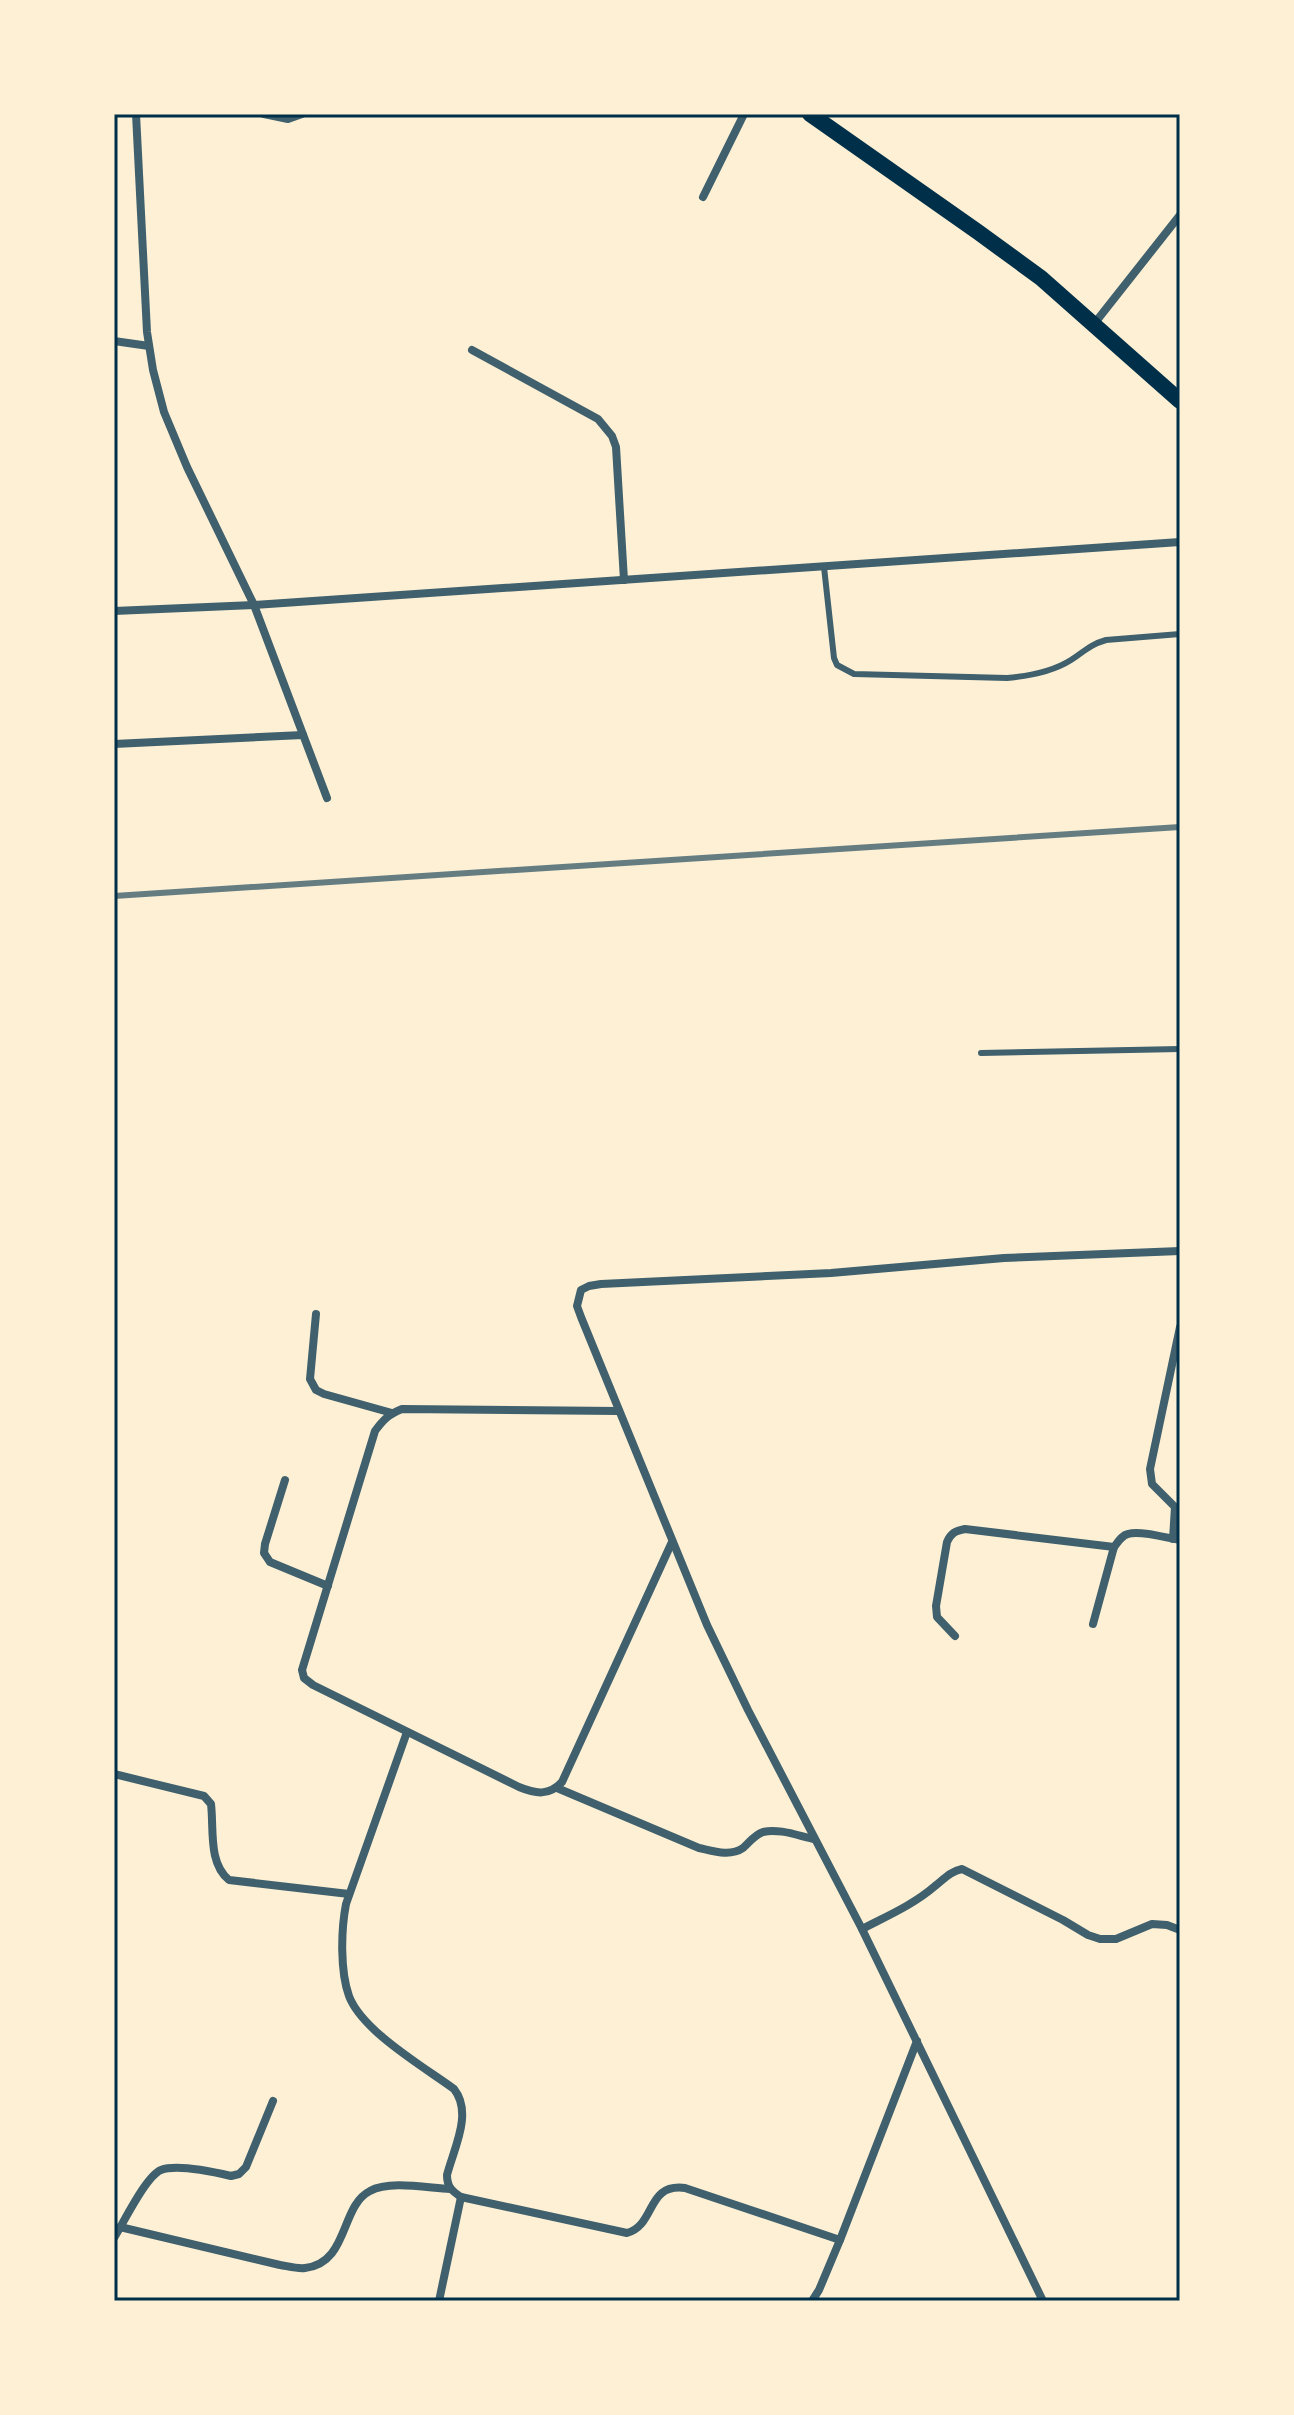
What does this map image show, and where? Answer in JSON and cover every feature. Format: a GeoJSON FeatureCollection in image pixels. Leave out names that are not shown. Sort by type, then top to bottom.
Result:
{"type":"FeatureCollection","features":[{"type":"Feature","properties":{"kind":"main road"},"geometry":{"type":"LineString","coordinates":[[810,114],[1041,278],[1180,401]]}},
{"type":"Feature","properties":{"kind":"street"},"geometry":{"type":"LineString","coordinates":[[136,114],[149,346],[164,412],[254,605],[327,798]]}},
{"type":"Feature","properties":{"kind":"street"},"geometry":{"type":"LineString","coordinates":[[264,114],[288,119],[302,114]]}},
{"type":"Feature","properties":{"kind":"street"},"geometry":{"type":"LineString","coordinates":[[703,197],[744,114]]}},
{"type":"Feature","properties":{"kind":"street"},"geometry":{"type":"LineString","coordinates":[[1094,324],[1180,215]]}},
{"type":"Feature","properties":{"kind":"street"},"geometry":{"type":"LineString","coordinates":[[114,341],[149,346]]}},
{"type":"Feature","properties":{"kind":"street"},"geometry":{"type":"LineString","coordinates":[[472,350],[598,419],[612,436],[616,447],[624,580]]}},
{"type":"Feature","properties":{"kind":"street"},"geometry":{"type":"LineString","coordinates":[[114,611],[254,605],[1180,542]]}},
{"type":"Feature","properties":{"kind":"street"},"geometry":{"type":"LineString","coordinates":[[114,744],[303,735]]}},
{"type":"Feature","properties":{"kind":"street"},"geometry":{"type":"LineString","coordinates":[[1043,2301],[862,1929],[707,1625],[577,1306],[581,1290],[589,1286],[635,1281],[831,1273],[1004,1258],[1180,1251]]}},
{"type":"Feature","properties":{"kind":"street"},"geometry":{"type":"LineString","coordinates":[[316,1314],[312,1385],[324,1394],[392,1413]]}},
{"type":"Feature","properties":{"kind":"street"},"geometry":{"type":"LineString","coordinates":[[1093,1624],[1114,1547],[1120,1539],[1127,1534],[1176,1540],[1175,1507],[1152,1484],[1150,1469],[1180,1327]]}},
{"type":"Feature","properties":{"kind":"street"},"geometry":{"type":"LineString","coordinates":[[619,1411],[402,1409],[392,1413],[375,1431],[302,1670],[304,1678],[533,1793],[548,1793],[562,1782],[672,1542]]}},
{"type":"Feature","properties":{"kind":"street"},"geometry":{"type":"LineString","coordinates":[[285,1480],[264,1553],[270,1562],[328,1586]]}},
{"type":"Feature","properties":{"kind":"street"},"geometry":{"type":"LineString","coordinates":[[955,1636],[937,1617],[936,1606],[947,1542],[956,1531],[965,1529],[1114,1547]]}},
{"type":"Feature","properties":{"kind":"street"},"geometry":{"type":"LineString","coordinates":[[407,1732],[349,1894],[342,1922],[346,1982],[355,2008],[378,2033],[461,2097],[463,2116],[447,2175],[450,2189],[461,2197],[627,2233],[633,2232],[641,2224],[660,2194],[674,2187],[685,2188],[840,2240]]}},
{"type":"Feature","properties":{"kind":"street"},"geometry":{"type":"LineString","coordinates":[[114,1774],[204,1796],[211,1804],[216,1862],[229,1880],[349,1894]]}},
{"type":"Feature","properties":{"kind":"street"},"geometry":{"type":"LineString","coordinates":[[557,1788],[699,1848],[721,1853],[742,1849],[759,1833],[765,1832],[775,1831],[814,1839]]}},
{"type":"Feature","properties":{"kind":"street"},"geometry":{"type":"LineString","coordinates":[[862,1929],[909,1906],[951,1872],[962,1869],[1100,1939],[1116,1939],[1152,1924],[1180,1930]]}},
{"type":"Feature","properties":{"kind":"street"},"geometry":{"type":"LineString","coordinates":[[812,2301],[840,2240],[917,2041]]}},
{"type":"Feature","properties":{"kind":"street"},"geometry":{"type":"LineString","coordinates":[[114,2238],[152,2178],[162,2170],[172,2168],[231,2176],[239,2174],[246,2167],[273,2101]]}},
{"type":"Feature","properties":{"kind":"street"},"geometry":{"type":"LineString","coordinates":[[120,2227],[280,2265],[305,2268],[321,2262],[335,2250],[360,2198],[371,2190],[386,2186],[450,2189]]}},
{"type":"Feature","properties":{"kind":"street"},"geometry":{"type":"LineString","coordinates":[[439,2301],[461,2197]]}},
{"type":"Feature","properties":{"kind":"lane"},"geometry":{"type":"LineString","coordinates":[[824,567],[834,658],[837,665],[854,674],[1027,676],[1070,661],[1095,643],[1180,634]]}},
{"type":"Feature","properties":{"kind":"lane"},"geometry":{"type":"LineString","coordinates":[[981,1053],[1180,1049]]}},
{"type":"Feature","properties":{"kind":"railway"},"geometry":{"type":"LineString","coordinates":[[114,896],[1180,827]]}}]}
